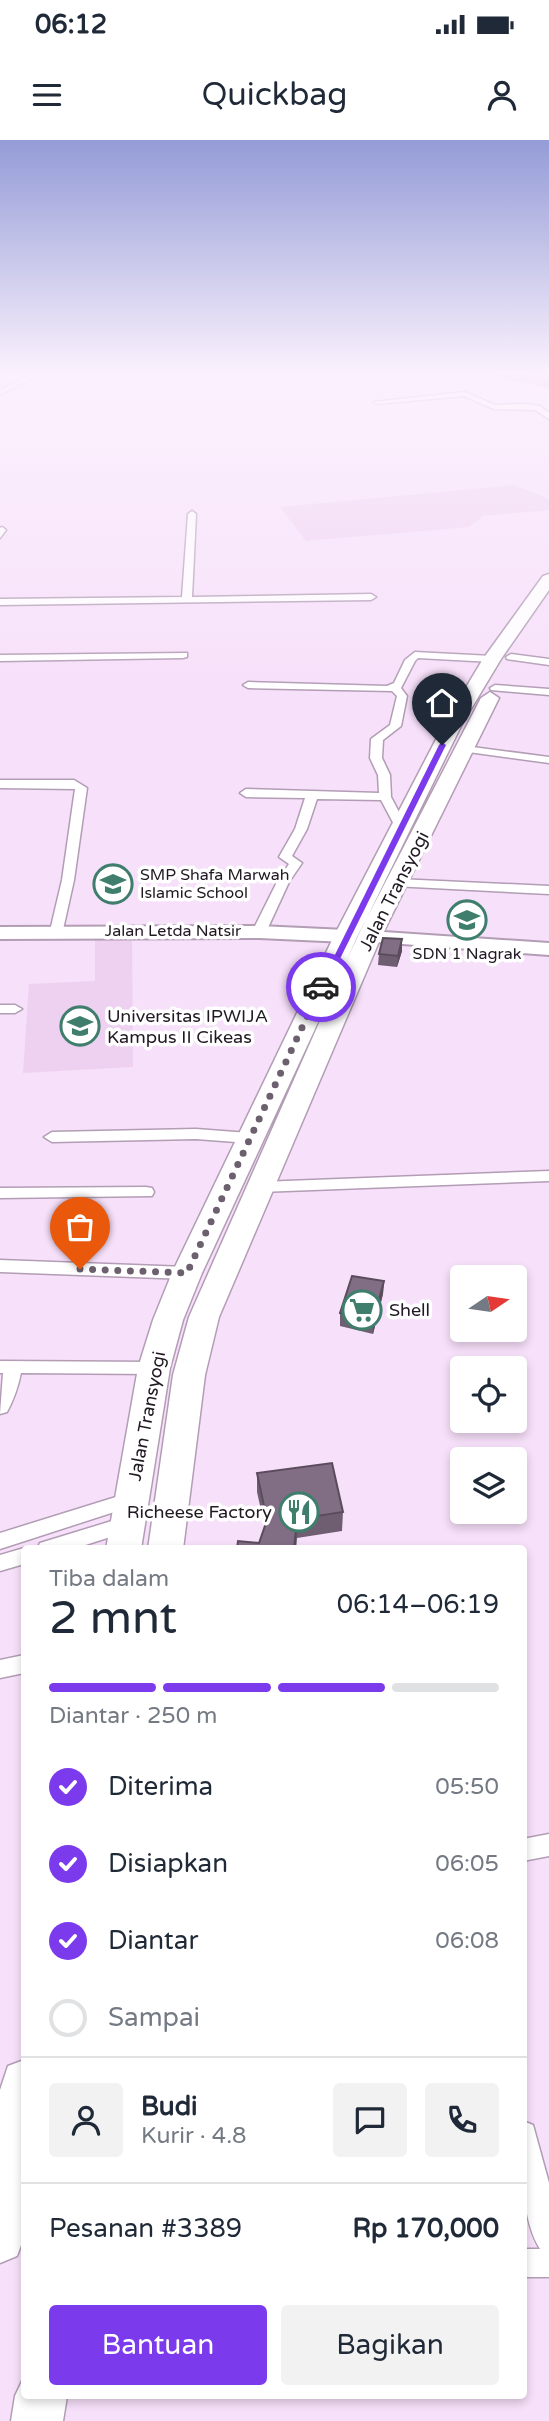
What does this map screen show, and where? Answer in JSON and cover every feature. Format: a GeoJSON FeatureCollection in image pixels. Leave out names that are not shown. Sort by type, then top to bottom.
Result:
{"type":"FeatureCollection","features":[{"type":"Feature","properties":{"kind":"highway","name":"Jalan Transyogi"},"geometry":{"type":"LineString","coordinates":[[514,672],[549,579]]}},
{"type":"Feature","properties":{"kind":"highway","name":"Jalan Transyogi"},"geometry":{"type":"LineString","coordinates":[[165,1545],[189,1376],[204,1317],[260,1187],[401,827],[464,733],[514,672],[549,607]]}},
{"type":"Feature","properties":{"kind":"highway","name":"Jalan Transyogi"},"geometry":{"type":"LineString","coordinates":[[126,1537],[154,1368],[168,1320],[187,1273],[249,1138],[358,937],[398,883],[464,733]]}},
{"type":"Feature","properties":{"kind":"highway"},"geometry":{"type":"LineString","coordinates":[[0,2239],[21,2102]]}},
{"type":"Feature","properties":{"kind":"highway"},"geometry":{"type":"LineString","coordinates":[[37,2421],[41,2399]]}},
{"type":"Feature","properties":{"kind":"main road","name":"Jalan Letda Natsir"},"geometry":{"type":"LineString","coordinates":[[0,933],[259,932],[549,949]]}},
{"type":"Feature","properties":{"kind":"street"},"geometry":{"type":"LineString","coordinates":[[187,600],[192,514]]}},
{"type":"Feature","properties":{"kind":"street"},"geometry":{"type":"LineString","coordinates":[[0,602],[371,597]]}},
{"type":"Feature","properties":{"kind":"street"},"geometry":{"type":"LineString","coordinates":[[0,658],[183,655]]}},
{"type":"Feature","properties":{"kind":"street"},"geometry":{"type":"LineString","coordinates":[[395,688],[415,655],[514,672],[549,692]]}},
{"type":"Feature","properties":{"kind":"street"},"geometry":{"type":"LineString","coordinates":[[514,672],[549,662]]}},
{"type":"Feature","properties":{"kind":"street"},"geometry":{"type":"LineString","coordinates":[[248,685],[395,688],[402,696],[395,726],[377,739],[376,758],[384,775],[385,797],[401,827]]}},
{"type":"Feature","properties":{"kind":"street"},"geometry":{"type":"LineString","coordinates":[[464,733],[549,760]]}},
{"type":"Feature","properties":{"kind":"street"},"geometry":{"type":"LineString","coordinates":[[0,784],[74,784],[80,788],[68,880],[57,931]]}},
{"type":"Feature","properties":{"kind":"street"},"geometry":{"type":"LineString","coordinates":[[246,793],[385,797]]}},
{"type":"Feature","properties":{"kind":"street"},"geometry":{"type":"LineString","coordinates":[[259,932],[283,882],[296,863],[285,856],[301,829],[312,795]]}},
{"type":"Feature","properties":{"kind":"street"},"geometry":{"type":"LineString","coordinates":[[398,883],[549,890]]}},
{"type":"Feature","properties":{"kind":"street"},"geometry":{"type":"LineString","coordinates":[[52,1137],[196,1134],[249,1138]]}},
{"type":"Feature","properties":{"kind":"street"},"geometry":{"type":"LineString","coordinates":[[260,1187],[549,1176]]}},
{"type":"Feature","properties":{"kind":"street"},"geometry":{"type":"LineString","coordinates":[[0,1193],[146,1192]]}},
{"type":"Feature","properties":{"kind":"street"},"geometry":{"type":"LineString","coordinates":[[0,1266],[187,1273]]}},
{"type":"Feature","properties":{"kind":"street"},"geometry":{"type":"LineString","coordinates":[[0,1407],[7,1367],[154,1368]]}},
{"type":"Feature","properties":{"kind":"street"},"geometry":{"type":"LineString","coordinates":[[0,1541],[132,1499]]}},
{"type":"Feature","properties":{"kind":"street"},"geometry":{"type":"LineString","coordinates":[[73,1545],[126,1537]]}},
{"type":"Feature","properties":{"kind":"street"},"geometry":{"type":"LineString","coordinates":[[0,1563],[21,1557]]}},
{"type":"Feature","properties":{"kind":"street"},"geometry":{"type":"LineString","coordinates":[[0,1668],[21,1664]]}},
{"type":"Feature","properties":{"kind":"street"},"geometry":{"type":"LineString","coordinates":[[527,1849],[549,1845]]}},
{"type":"Feature","properties":{"kind":"street"},"geometry":{"type":"LineString","coordinates":[[527,2152],[549,2238]]}},
{"type":"Feature","properties":{"kind":"street"},"geometry":{"type":"LineString","coordinates":[[527,2263],[549,2263]]}},
{"type":"Feature","properties":{"kind":"shaded area"},"geometry":{"type":"Polygon","coordinates":[[[514,485],[549,499],[549,510],[483,516],[469,527],[306,541],[280,507],[514,485]]]}},
{"type":"Feature","properties":{"kind":"shaded area","name":"Universitas IPWIJA Kampus II Cikeas"},"geometry":{"type":"Polygon","coordinates":[[[132,933],[133,1067],[23,1073],[29,984],[95,981],[95,934],[132,933]]]}},
{"type":"Feature","properties":{"kind":"building"},"geometry":{"type":"Polygon","coordinates":[[[383,938],[402,939],[398,956],[379,954],[383,938]]]}},
{"type":"Feature","properties":{"kind":"building","name":"Shell"},"geometry":{"type":"Polygon","coordinates":[[[352,1276],[384,1281],[373,1321],[340,1313],[352,1276]]]}},
{"type":"Feature","properties":{"kind":"building"},"geometry":{"type":"Polygon","coordinates":[[[332,1463],[343,1512],[297,1519],[294,1545],[238,1545],[238,1541],[259,1543],[267,1520],[257,1473],[332,1463]]]}},
{"type":"Feature","properties":{"kind":"way so far"},"geometry":{"type":"LineString","coordinates":[[80,1269],[187,1273],[321,987]]}},
{"type":"Feature","properties":{"kind":"place","name":"SMP Shafa Marwah Islamic School"},"geometry":{"type":"Point","coordinates":[113,884]}},
{"type":"Feature","properties":{"kind":"place","name":"SDN 1 Nagrak"},"geometry":{"type":"Point","coordinates":[467,920]}},
{"type":"Feature","properties":{"kind":"place","name":"Universitas IPWIJA Kampus II Cikeas"},"geometry":{"type":"Point","coordinates":[80,1026]}},
{"type":"Feature","properties":{"kind":"place","name":"Shell"},"geometry":{"type":"Point","coordinates":[362,1310]}},
{"type":"Feature","properties":{"kind":"place","name":"Richeese Factory"},"geometry":{"type":"Point","coordinates":[299,1512]}},
{"type":"Feature","properties":{"kind":"route"},"geometry":{"type":"LineString","coordinates":[[321,987],[442,745]]}}]}
